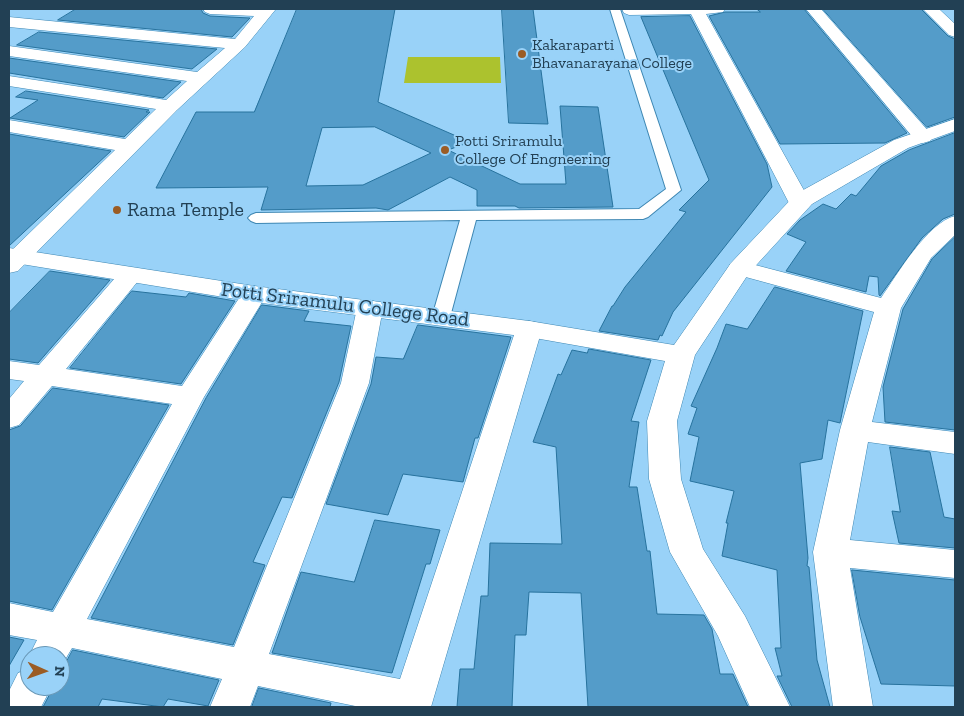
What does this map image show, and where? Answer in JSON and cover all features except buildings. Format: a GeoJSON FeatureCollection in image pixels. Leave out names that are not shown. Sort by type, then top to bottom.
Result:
{"type":"FeatureCollection","features":[{"type":"Feature","properties":{"kind":"street"},"geometry":{"type":"LineString","coordinates":[[210,9],[266,11]]}},
{"type":"Feature","properties":{"kind":"street"},"geometry":{"type":"LineString","coordinates":[[622,9],[718,9]]}},
{"type":"Feature","properties":{"kind":"street"},"geometry":{"type":"LineString","coordinates":[[696,9],[800,203]]}},
{"type":"Feature","properties":{"kind":"street"},"geometry":{"type":"LineString","coordinates":[[813,9],[923,137]]}},
{"type":"Feature","properties":{"kind":"street"},"geometry":{"type":"LineString","coordinates":[[930,9],[955,32]]}},
{"type":"Feature","properties":{"kind":"street"},"geometry":{"type":"LineString","coordinates":[[12,259],[170,106],[239,44],[266,11]]}},
{"type":"Feature","properties":{"kind":"street"},"geometry":{"type":"LineString","coordinates":[[9,22],[239,44]]}},
{"type":"Feature","properties":{"kind":"street"},"geometry":{"type":"LineString","coordinates":[[124,68],[167,37]]}},
{"type":"Feature","properties":{"kind":"street"},"geometry":{"type":"LineString","coordinates":[[9,52],[200,78]]}},
{"type":"Feature","properties":{"kind":"street"},"geometry":{"type":"LineString","coordinates":[[9,82],[170,106]]}},
{"type":"Feature","properties":{"kind":"street"},"geometry":{"type":"LineString","coordinates":[[770,707],[732,627],[687,552],[665,479],[662,421],[681,356],[740,268],[800,203],[861,165],[901,144],[955,125]]}},
{"type":"Feature","properties":{"kind":"street"},"geometry":{"type":"LineString","coordinates":[[9,126],[129,146]]}},
{"type":"Feature","properties":{"kind":"street"},"geometry":{"type":"LineString","coordinates":[[853,707],[830,552],[856,430],[888,308],[922,254],[955,223]]}},
{"type":"Feature","properties":{"kind":"street","name":"Potti Sriramulu College Road"},"geometry":{"type":"LineString","coordinates":[[12,259],[254,294],[529,328],[681,356]]}},
{"type":"Feature","properties":{"kind":"street"},"geometry":{"type":"LineString","coordinates":[[740,268],[888,308]]}},
{"type":"Feature","properties":{"kind":"street"},"geometry":{"type":"LineString","coordinates":[[9,418],[131,275]]}},
{"type":"Feature","properties":{"kind":"street"},"geometry":{"type":"LineString","coordinates":[[54,644],[190,397],[254,294]]}},
{"type":"Feature","properties":{"kind":"street"},"geometry":{"type":"LineString","coordinates":[[230,707],[355,383],[370,308]]}},
{"type":"Feature","properties":{"kind":"street"},"geometry":{"type":"LineString","coordinates":[[9,619],[54,644],[246,668],[412,703],[529,328]]}},
{"type":"Feature","properties":{"kind":"street"},"geometry":{"type":"LineString","coordinates":[[9,370],[190,397]]}},
{"type":"Feature","properties":{"kind":"street"},"geometry":{"type":"LineString","coordinates":[[856,430],[955,443]]}},
{"type":"Feature","properties":{"kind":"street"},"geometry":{"type":"LineString","coordinates":[[830,552],[955,564]]}},
{"type":"Feature","properties":{"kind":"street"},"geometry":{"type":"LineString","coordinates":[[20,707],[26,696]]}},
{"type":"Feature","properties":{"kind":"lane"},"geometry":{"type":"LineString","coordinates":[[256,218],[643,214],[674,190],[622,9]]}},
{"type":"Feature","properties":{"kind":"lane"},"geometry":{"type":"LineString","coordinates":[[441,317],[469,216]]}},
{"type":"Feature","properties":{"kind":"green space"},"geometry":{"type":"Polygon","coordinates":[[[408,57],[500,57],[501,83],[404,83],[408,57]]]}},
{"type":"Feature","properties":{"kind":"place","name":"Kakaraparti Bhavanarayana College"},"geometry":{"type":"Point","coordinates":[522,54]}},
{"type":"Feature","properties":{"kind":"place","name":"Potti Sriramulu College Of Engneering"},"geometry":{"type":"Point","coordinates":[445,150]}},
{"type":"Feature","properties":{"kind":"place","name":"Rama Temple"},"geometry":{"type":"Point","coordinates":[117,210]}}]}
